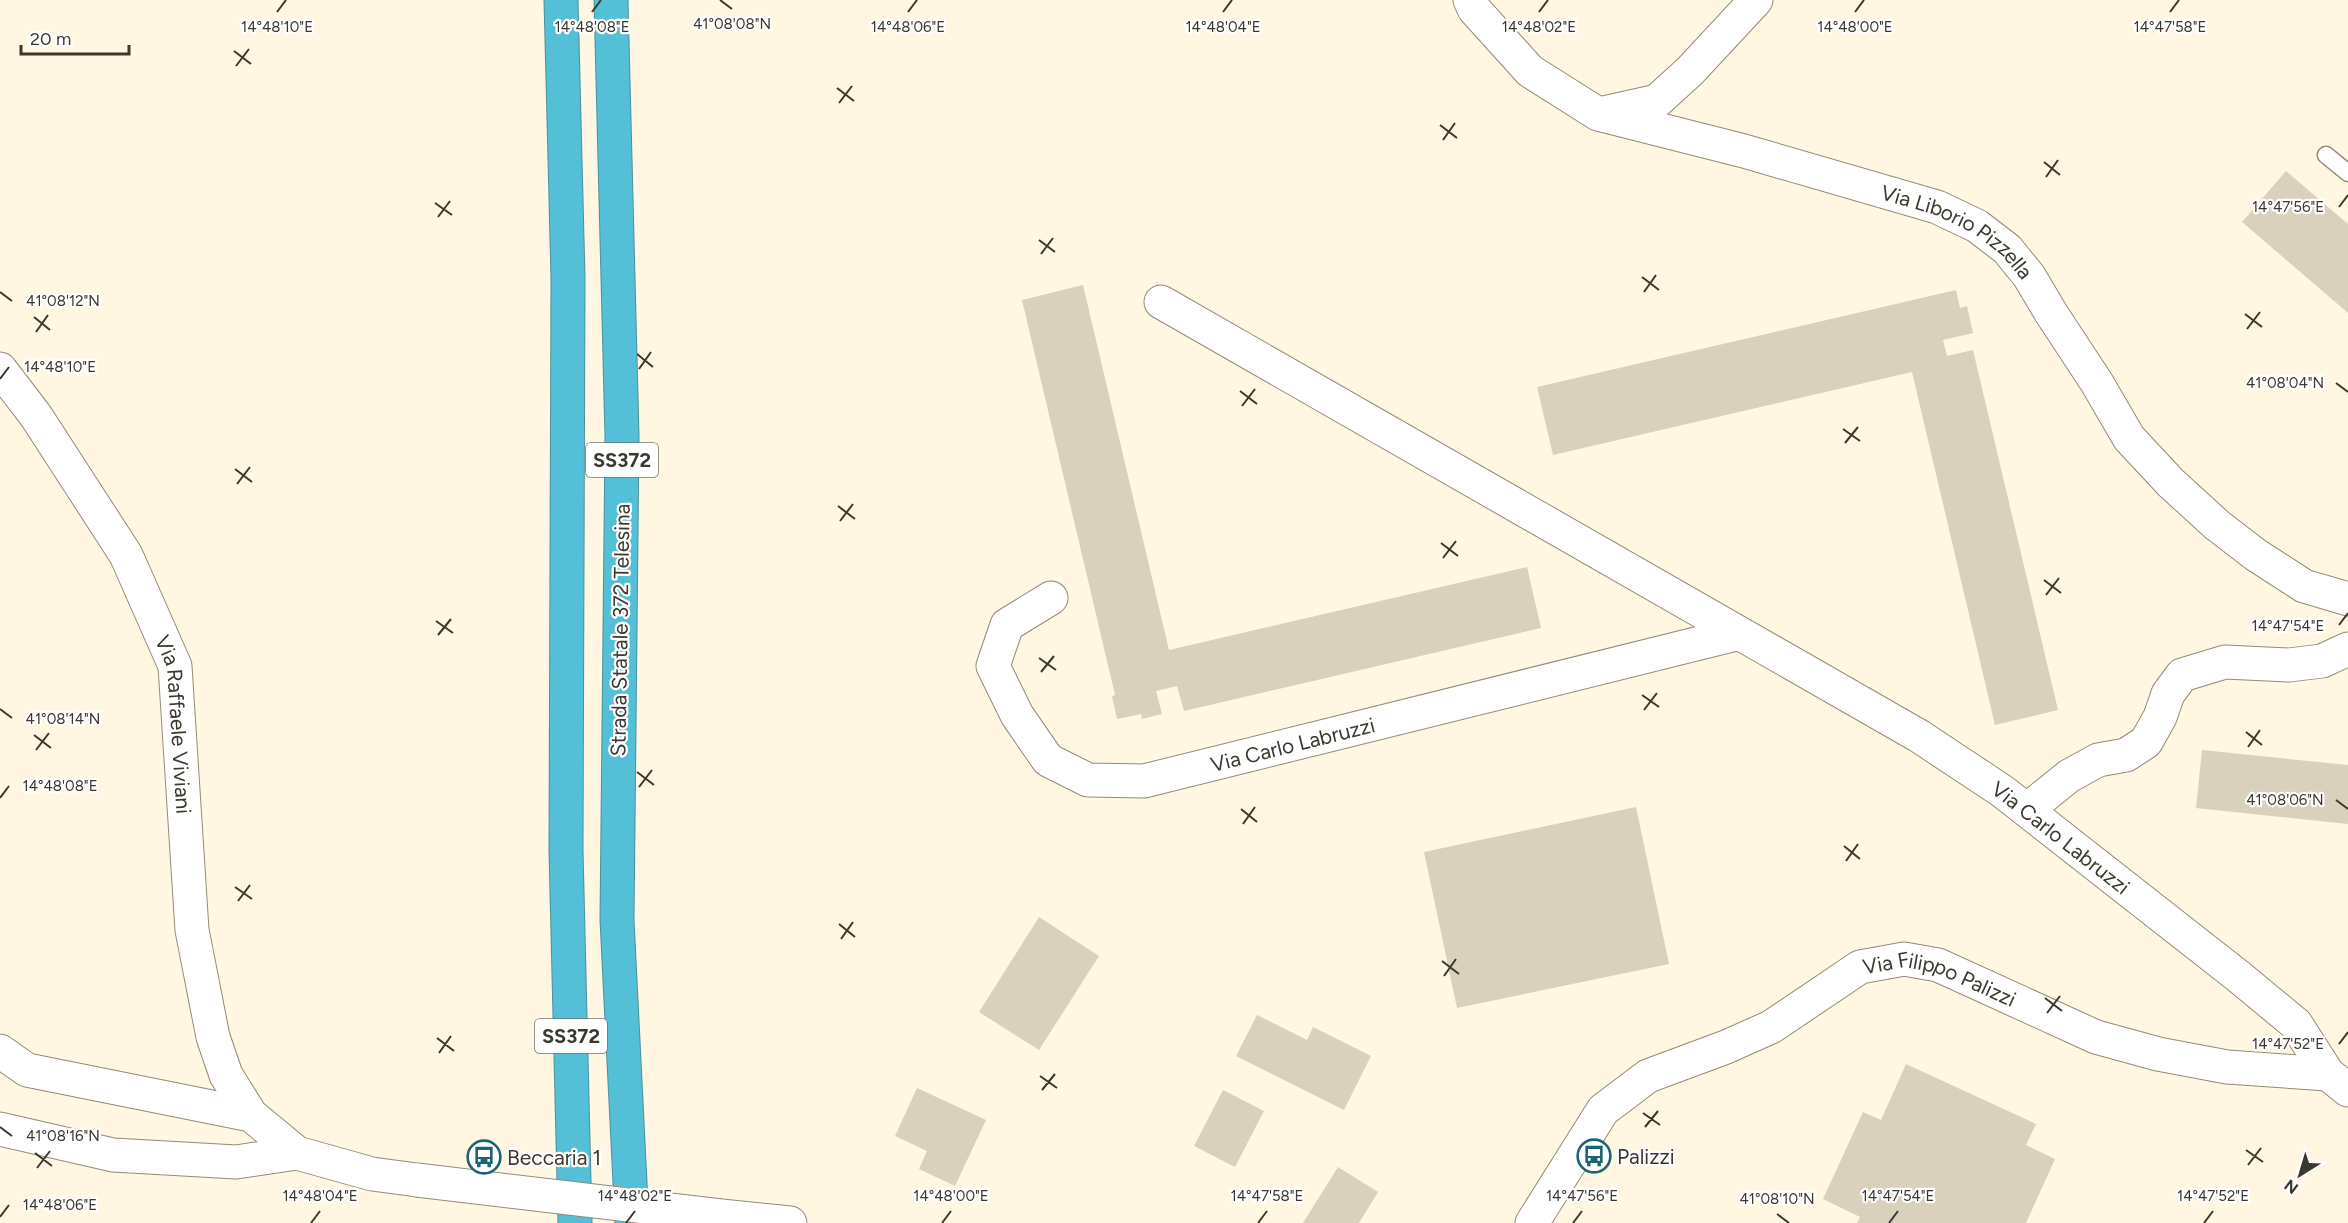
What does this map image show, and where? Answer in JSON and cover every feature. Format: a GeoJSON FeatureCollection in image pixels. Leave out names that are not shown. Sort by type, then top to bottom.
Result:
{"type":"FeatureCollection","features":[{"type":"Feature","properties":{"kind":"highway","name":"SS372"},"geometry":{"type":"LineString","coordinates":[[561,0],[568,290],[566,850],[574,1223]]}},
{"type":"Feature","properties":{"kind":"highway","name":"Strada Statale 372 Telesina"},"geometry":{"type":"LineString","coordinates":[[611,0],[622,437],[617,920],[632,1223]]}},
{"type":"Feature","properties":{"kind":"street","name":"Via Liborio Pizzella"},"geometry":{"type":"LineString","coordinates":[[1470,0],[1474,9],[1530,71],[1598,114],[1744,151],[1937,207],[1977,226],[2007,249],[2029,276],[2129,438],[2171,483],[2217,525],[2256,555],[2304,586],[2348,599]]}},
{"type":"Feature","properties":{"kind":"street"},"geometry":{"type":"LineString","coordinates":[[1598,114],[1657,101],[1690,71],[1756,0]]}},
{"type":"Feature","properties":{"kind":"street","name":"Via Carlo Labruzzi"},"geometry":{"type":"LineString","coordinates":[[1161,302],[1736,634],[1919,736],[2002,790],[2238,975],[2296,1024],[2338,1082]]}},
{"type":"Feature","properties":{"kind":"street","name":"Via Raffaele Viviani"},"geometry":{"type":"LineString","coordinates":[[0,369],[36,416],[126,555],[176,666],[192,930],[213,1037],[226,1075],[251,1115],[297,1153]]}},
{"type":"Feature","properties":{"kind":"street","name":"Via Carlo Labruzzi"},"geometry":{"type":"LineString","coordinates":[[1051,598],[1007,625],[993,666],[1017,715],[1048,760],[1088,780],[1144,781],[1736,634]]}},
{"type":"Feature","properties":{"kind":"street"},"geometry":{"type":"LineString","coordinates":[[2027,810],[2069,776],[2098,760],[2126,755],[2146,742],[2160,717],[2168,694],[2182,675],[2225,662],[2289,665],[2322,661],[2348,650]]}},
{"type":"Feature","properties":{"kind":"street","name":"Via Filippo Palizzi"},"geometry":{"type":"LineString","coordinates":[[1532,1223],[1603,1110],[1648,1076],[1726,1047],[1771,1027],[1860,967],[1904,959],[1938,965],[2096,1037],[2158,1054],[2228,1067],[2338,1082]]}},
{"type":"Feature","properties":{"kind":"street","name":"Via Raffaele Viviani"},"geometry":{"type":"LineString","coordinates":[[0,1051],[27,1070],[251,1115]]}},
{"type":"Feature","properties":{"kind":"street"},"geometry":{"type":"LineString","coordinates":[[0,1129],[113,1155],[236,1162],[297,1153],[372,1174],[790,1223]]}},
{"type":"Feature","properties":{"kind":"lane"},"geometry":{"type":"LineString","coordinates":[[2326,155],[2348,173]]}},
{"type":"Feature","properties":{"kind":"building"},"geometry":{"type":"Polygon","coordinates":[[[2286,171],[2348,224],[2348,313],[2242,222],[2286,171]]]}},
{"type":"Feature","properties":{"kind":"building"},"geometry":{"type":"Polygon","coordinates":[[[1083,285],[1169,650],[1527,567],[1541,628],[1184,711],[1177,686],[1156,691],[1162,714],[1142,719],[1141,714],[1117,719],[1112,696],[1115,695],[1022,300],[1083,285]]]}},
{"type":"Feature","properties":{"kind":"building"},"geometry":{"type":"Polygon","coordinates":[[[1956,290],[1960,308],[1967,306],[1973,333],[1943,340],[1947,356],[1973,350],[2058,710],[1995,725],[1912,372],[1553,455],[1537,387],[1956,290]]]}},
{"type":"Feature","properties":{"kind":"building"},"geometry":{"type":"Polygon","coordinates":[[[2202,750],[2348,765],[2348,824],[2196,808],[2202,750]]]}},
{"type":"Feature","properties":{"kind":"building"},"geometry":{"type":"Polygon","coordinates":[[[1636,807],[1669,964],[1457,1008],[1424,852],[1636,807]]]}},
{"type":"Feature","properties":{"kind":"building"},"geometry":{"type":"Polygon","coordinates":[[[1039,917],[1099,956],[1039,1050],[979,1012],[1039,917]]]}},
{"type":"Feature","properties":{"kind":"building"},"geometry":{"type":"Polygon","coordinates":[[[1257,1015],[1307,1040],[1313,1027],[1371,1056],[1344,1110],[1236,1056],[1257,1015]]]}},
{"type":"Feature","properties":{"kind":"building"},"geometry":{"type":"Polygon","coordinates":[[[1906,1064],[2036,1124],[2026,1145],[2055,1159],[2026,1223],[1857,1223],[1860,1217],[1823,1199],[1863,1112],[1881,1120],[1906,1064]]]}},
{"type":"Feature","properties":{"kind":"building"},"geometry":{"type":"Polygon","coordinates":[[[917,1088],[986,1120],[955,1186],[919,1169],[927,1151],[895,1136],[917,1088]]]}},
{"type":"Feature","properties":{"kind":"building"},"geometry":{"type":"Polygon","coordinates":[[[1223,1090],[1264,1111],[1235,1167],[1194,1146],[1223,1090]]]}},
{"type":"Feature","properties":{"kind":"building"},"geometry":{"type":"Polygon","coordinates":[[[1338,1167],[1378,1192],[1359,1223],[1303,1223],[1338,1167]]]}},
{"type":"Feature","properties":{"kind":"place","name":"Palizzi"},"geometry":{"type":"Point","coordinates":[1594,1156]}},
{"type":"Feature","properties":{"kind":"place","name":"Beccaria 1"},"geometry":{"type":"Point","coordinates":[484,1157]}}]}
